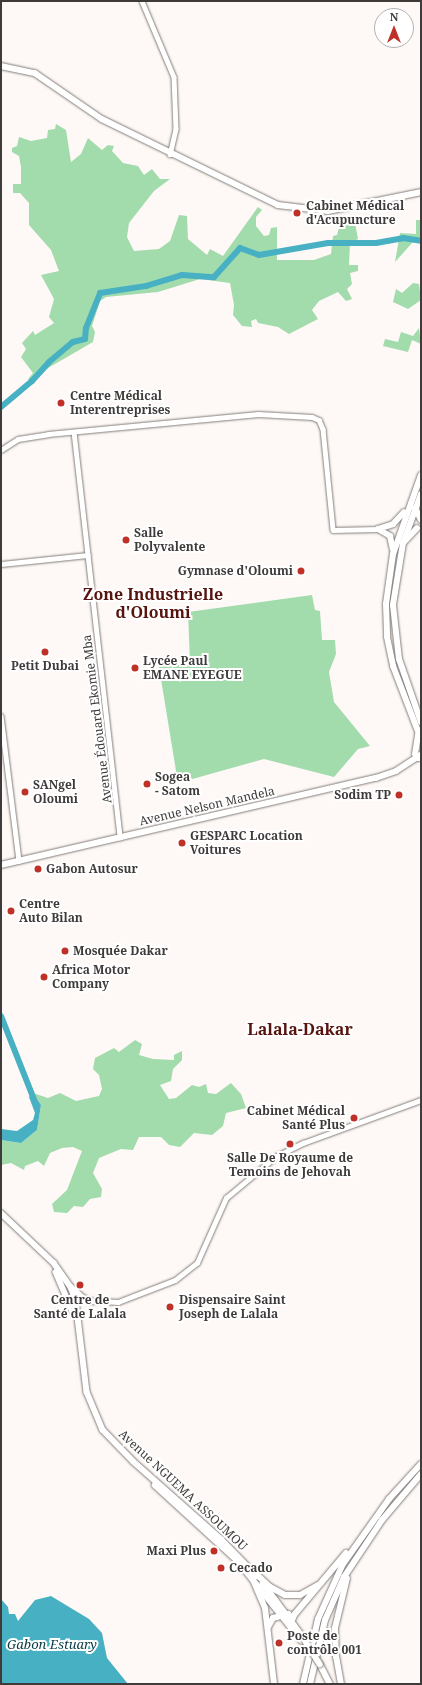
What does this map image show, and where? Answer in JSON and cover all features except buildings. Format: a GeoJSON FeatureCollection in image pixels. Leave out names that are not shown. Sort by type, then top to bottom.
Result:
{"type":"FeatureCollection","features":[{"type":"Feature","properties":{"kind":"highway"},"geometry":{"type":"LineString","coordinates":[[418,757],[419,736],[400,692],[389,651],[386,604],[393,554],[407,510],[421,475]]}},
{"type":"Feature","properties":{"kind":"highway"},"geometry":{"type":"LineString","coordinates":[[421,494],[403,544],[394,590],[394,625],[398,659],[421,722]]}},
{"type":"Feature","properties":{"kind":"highway"},"geometry":{"type":"LineString","coordinates":[[415,508],[421,520]]}},
{"type":"Feature","properties":{"kind":"highway"},"geometry":{"type":"LineString","coordinates":[[378,529],[393,524],[407,510]]}},
{"type":"Feature","properties":{"kind":"highway"},"geometry":{"type":"LineString","coordinates":[[403,544],[417,528]]}},
{"type":"Feature","properties":{"kind":"highway"},"geometry":{"type":"LineString","coordinates":[[378,529],[390,536],[393,554]]}},
{"type":"Feature","properties":{"kind":"highway"},"geometry":{"type":"LineString","coordinates":[[291,1623],[324,1580],[421,1464]]}},
{"type":"Feature","properties":{"kind":"highway"},"geometry":{"type":"LineString","coordinates":[[310,1684],[316,1652],[331,1603],[364,1544],[421,1474]]}},
{"type":"Feature","properties":{"kind":"highway"},"geometry":{"type":"LineString","coordinates":[[302,1684],[323,1605],[357,1542]]}},
{"type":"Feature","properties":{"kind":"highway"},"geometry":{"type":"LineString","coordinates":[[341,1684],[336,1657],[335,1621],[344,1586],[364,1544]]}},
{"type":"Feature","properties":{"kind":"highway"},"geometry":{"type":"LineString","coordinates":[[253,1574],[270,1587],[285,1595],[307,1592],[324,1580]]}},
{"type":"Feature","properties":{"kind":"highway"},"geometry":{"type":"LineString","coordinates":[[253,1574],[263,1601],[274,1684]]}},
{"type":"Feature","properties":{"kind":"highway"},"geometry":{"type":"LineString","coordinates":[[268,1630],[271,1619],[280,1615],[288,1614]]}},
{"type":"Feature","properties":{"kind":"main road"},"geometry":{"type":"LineString","coordinates":[[1,66],[35,73],[93,114],[170,154],[270,202],[298,210],[340,209],[421,192]]}},
{"type":"Feature","properties":{"kind":"main road","name":"Avenue Nelson Mandela"},"geometry":{"type":"LineString","coordinates":[[1,865],[376,778],[418,757],[421,749]]}},
{"type":"Feature","properties":{"kind":"main road"},"geometry":{"type":"LineString","coordinates":[[1,1213],[54,1263],[71,1287],[81,1296]]}},
{"type":"Feature","properties":{"kind":"main road"},"geometry":{"type":"LineString","coordinates":[[1,1217],[50,1263],[72,1298]]}},
{"type":"Feature","properties":{"kind":"main road"},"geometry":{"type":"LineString","coordinates":[[71,1287],[77,1329]]}},
{"type":"Feature","properties":{"kind":"main road","name":"Avenue NGUEMA ASSOUMOU"},"geometry":{"type":"LineString","coordinates":[[77,1329],[86,1400],[106,1439],[253,1574]]}},
{"type":"Feature","properties":{"kind":"main road","name":"Avenue NGUEMA ASSOUMOU"},"geometry":{"type":"LineString","coordinates":[[77,1329],[87,1392],[103,1430],[253,1574]]}},
{"type":"Feature","properties":{"kind":"main road"},"geometry":{"type":"LineString","coordinates":[[253,1574],[288,1614],[291,1623],[330,1684]]}},
{"type":"Feature","properties":{"kind":"main road"},"geometry":{"type":"LineString","coordinates":[[253,1574],[280,1615],[291,1623]]}},
{"type":"Feature","properties":{"kind":"main road"},"geometry":{"type":"LineString","coordinates":[[319,1665],[326,1684]]}},
{"type":"Feature","properties":{"kind":"street"},"geometry":{"type":"LineString","coordinates":[[142,1],[174,77],[176,129],[170,154]]}},
{"type":"Feature","properties":{"kind":"street"},"geometry":{"type":"LineString","coordinates":[[1,450],[20,438],[74,432],[263,414],[315,418],[323,429],[334,532],[378,529]]}},
{"type":"Feature","properties":{"kind":"street","name":"Avenue Édouard Ekomie Mba"},"geometry":{"type":"LineString","coordinates":[[74,432],[120,837]]}},
{"type":"Feature","properties":{"kind":"street"},"geometry":{"type":"LineString","coordinates":[[1,564],[88,555]]}},
{"type":"Feature","properties":{"kind":"street"},"geometry":{"type":"LineString","coordinates":[[1,716],[19,861]]}},
{"type":"Feature","properties":{"kind":"street"},"geometry":{"type":"LineString","coordinates":[[72,1298],[110,1303],[134,1298],[175,1280],[193,1267],[226,1198],[284,1151],[421,1100]]}},
{"type":"Feature","properties":{"kind":"street"},"geometry":{"type":"LineString","coordinates":[[72,1298],[81,1296],[95,1302]]}},
{"type":"Feature","properties":{"kind":"green space"},"geometry":{"type":"Polygon","coordinates":[[[56,124],[66,130],[71,162],[81,154],[88,138],[102,150],[108,145],[114,146],[112,151],[123,163],[138,166],[144,175],[152,169],[160,179],[170,179],[154,191],[129,223],[127,237],[134,251],[159,249],[170,241],[179,215],[187,216],[188,239],[207,255],[210,249],[223,256],[258,207],[262,210],[256,217],[256,226],[264,236],[269,235],[271,228],[277,227],[277,260],[314,260],[331,254],[333,236],[337,235],[340,224],[355,223],[358,239],[350,243],[349,265],[358,265],[358,271],[350,273],[352,284],[347,289],[352,299],[346,301],[338,292],[319,301],[312,310],[318,319],[289,334],[278,327],[258,323],[256,319],[251,321],[252,327],[242,326],[233,315],[234,305],[230,283],[200,279],[158,292],[106,297],[100,301],[92,326],[95,332],[93,342],[48,368],[32,384],[28,379],[33,373],[21,357],[26,349],[22,343],[33,331],[35,335],[54,323],[49,317],[54,299],[41,275],[59,271],[51,250],[29,225],[29,203],[20,193],[13,193],[13,184],[21,184],[21,167],[19,156],[12,152],[12,148],[17,146],[19,137],[31,141],[47,138],[48,130],[55,129],[56,124]]]}},
{"type":"Feature","properties":{"kind":"green space"},"geometry":{"type":"Polygon","coordinates":[[[416,220],[421,220],[421,243],[413,242],[395,262],[400,233],[416,234],[416,220]]]}},
{"type":"Feature","properties":{"kind":"green space"},"geometry":{"type":"Polygon","coordinates":[[[413,283],[419,284],[421,300],[408,309],[393,302],[396,289],[402,293],[413,283]]]}},
{"type":"Feature","properties":{"kind":"green space"},"geometry":{"type":"Polygon","coordinates":[[[419,328],[421,344],[412,340],[408,352],[383,346],[385,339],[398,342],[401,332],[413,336],[419,328]]]}},
{"type":"Feature","properties":{"kind":"green space"},"geometry":{"type":"Polygon","coordinates":[[[312,595],[315,610],[320,611],[322,640],[335,640],[336,654],[329,672],[334,702],[370,746],[358,749],[334,777],[264,759],[178,783],[159,667],[190,663],[188,612],[312,595]]]}},
{"type":"Feature","properties":{"kind":"green space"},"geometry":{"type":"Polygon","coordinates":[[[135,1040],[142,1044],[139,1055],[153,1059],[174,1060],[174,1055],[182,1051],[182,1060],[173,1069],[171,1081],[160,1085],[169,1099],[176,1098],[192,1085],[199,1087],[206,1084],[208,1093],[216,1094],[231,1083],[241,1094],[246,1108],[226,1113],[223,1126],[212,1135],[194,1133],[180,1147],[169,1145],[161,1137],[139,1137],[133,1150],[121,1149],[99,1158],[93,1173],[102,1189],[101,1197],[90,1199],[83,1207],[74,1206],[67,1213],[54,1212],[52,1204],[67,1190],[82,1151],[73,1147],[62,1148],[50,1153],[44,1166],[38,1161],[25,1166],[24,1170],[11,1163],[1,1165],[1,1140],[21,1143],[37,1130],[41,1105],[33,1093],[48,1098],[60,1093],[76,1101],[99,1096],[102,1089],[99,1075],[93,1069],[95,1058],[114,1048],[119,1052],[135,1040]]]}},
{"type":"Feature","properties":{"kind":"water"},"geometry":{"type":"Polygon","coordinates":[[[33,1093],[41,1105],[37,1130],[21,1143],[1,1140],[1,1129],[17,1131],[33,1120],[35,1113],[29,1097],[33,1093]]]}},
{"type":"Feature","properties":{"kind":"water","name":"Gabon Estuary"},"geometry":{"type":"Polygon","coordinates":[[[51,1596],[89,1619],[102,1633],[107,1658],[128,1684],[1,1684],[1,1599],[8,1607],[9,1614],[15,1614],[18,1621],[35,1600],[51,1596]]]}},
{"type":"Feature","properties":{"kind":"waterway"},"geometry":{"type":"LineString","coordinates":[[1,407],[32,381],[49,362],[73,342],[85,339],[86,328],[100,293],[146,286],[182,275],[214,277],[240,248],[259,255],[328,243],[376,243],[403,238],[421,241]]}},
{"type":"Feature","properties":{"kind":"waterway"},"geometry":{"type":"LineString","coordinates":[[1,1016],[35,1102]]}},
{"type":"Feature","properties":{"kind":"place","name":"Cabinet Médical d'Acupuncture"},"geometry":{"type":"Point","coordinates":[297,213]}},
{"type":"Feature","properties":{"kind":"place","name":"Centre Médical Interentreprises"},"geometry":{"type":"Point","coordinates":[61,403]}},
{"type":"Feature","properties":{"kind":"place","name":"Salle Polyvalente"},"geometry":{"type":"Point","coordinates":[126,540]}},
{"type":"Feature","properties":{"kind":"place","name":"Gymnase d'Oloumi"},"geometry":{"type":"Point","coordinates":[301,571]}},
{"type":"Feature","properties":{"kind":"place","name":"Petit Dubai"},"geometry":{"type":"Point","coordinates":[45,652]}},
{"type":"Feature","properties":{"kind":"place","name":"Lycée Paul EMANE EYEGUE"},"geometry":{"type":"Point","coordinates":[135,668]}},
{"type":"Feature","properties":{"kind":"place","name":"Sogea - Satom"},"geometry":{"type":"Point","coordinates":[147,784]}},
{"type":"Feature","properties":{"kind":"place","name":"SANgel Oloumi"},"geometry":{"type":"Point","coordinates":[25,792]}},
{"type":"Feature","properties":{"kind":"place","name":"Sodim TP"},"geometry":{"type":"Point","coordinates":[399,795]}},
{"type":"Feature","properties":{"kind":"place","name":"GESPARC Location Voitures"},"geometry":{"type":"Point","coordinates":[182,843]}},
{"type":"Feature","properties":{"kind":"place","name":"Gabon Autosur"},"geometry":{"type":"Point","coordinates":[38,869]}},
{"type":"Feature","properties":{"kind":"place","name":"Centre Auto Bilan"},"geometry":{"type":"Point","coordinates":[11,911]}},
{"type":"Feature","properties":{"kind":"place","name":"Mosquée Dakar"},"geometry":{"type":"Point","coordinates":[65,951]}},
{"type":"Feature","properties":{"kind":"place","name":"Africa Motor Company"},"geometry":{"type":"Point","coordinates":[44,977]}},
{"type":"Feature","properties":{"kind":"place","name":"Cabinet Médical Santé Plus"},"geometry":{"type":"Point","coordinates":[354,1118]}},
{"type":"Feature","properties":{"kind":"place","name":"Salle De Royaume de Temoins de Jehovah"},"geometry":{"type":"Point","coordinates":[290,1144]}},
{"type":"Feature","properties":{"kind":"place","name":"Centre de Santé de Lalala"},"geometry":{"type":"Point","coordinates":[80,1285]}},
{"type":"Feature","properties":{"kind":"place","name":"Dispensaire Saint Joseph de Lalala"},"geometry":{"type":"Point","coordinates":[170,1307]}},
{"type":"Feature","properties":{"kind":"place","name":"Maxi Plus"},"geometry":{"type":"Point","coordinates":[214,1551]}},
{"type":"Feature","properties":{"kind":"place","name":"Cecado"},"geometry":{"type":"Point","coordinates":[221,1568]}},
{"type":"Feature","properties":{"kind":"place","name":"Poste de contrôle 001"},"geometry":{"type":"Point","coordinates":[279,1643]}},
{"type":"Feature","properties":{"kind":"district","name":"Zone Industrielle d'Oloumi"},"geometry":{"type":"Point","coordinates":[153,603]}},
{"type":"Feature","properties":{"kind":"district","name":"Lalala-Dakar"},"geometry":{"type":"Point","coordinates":[300,1029]}}]}
